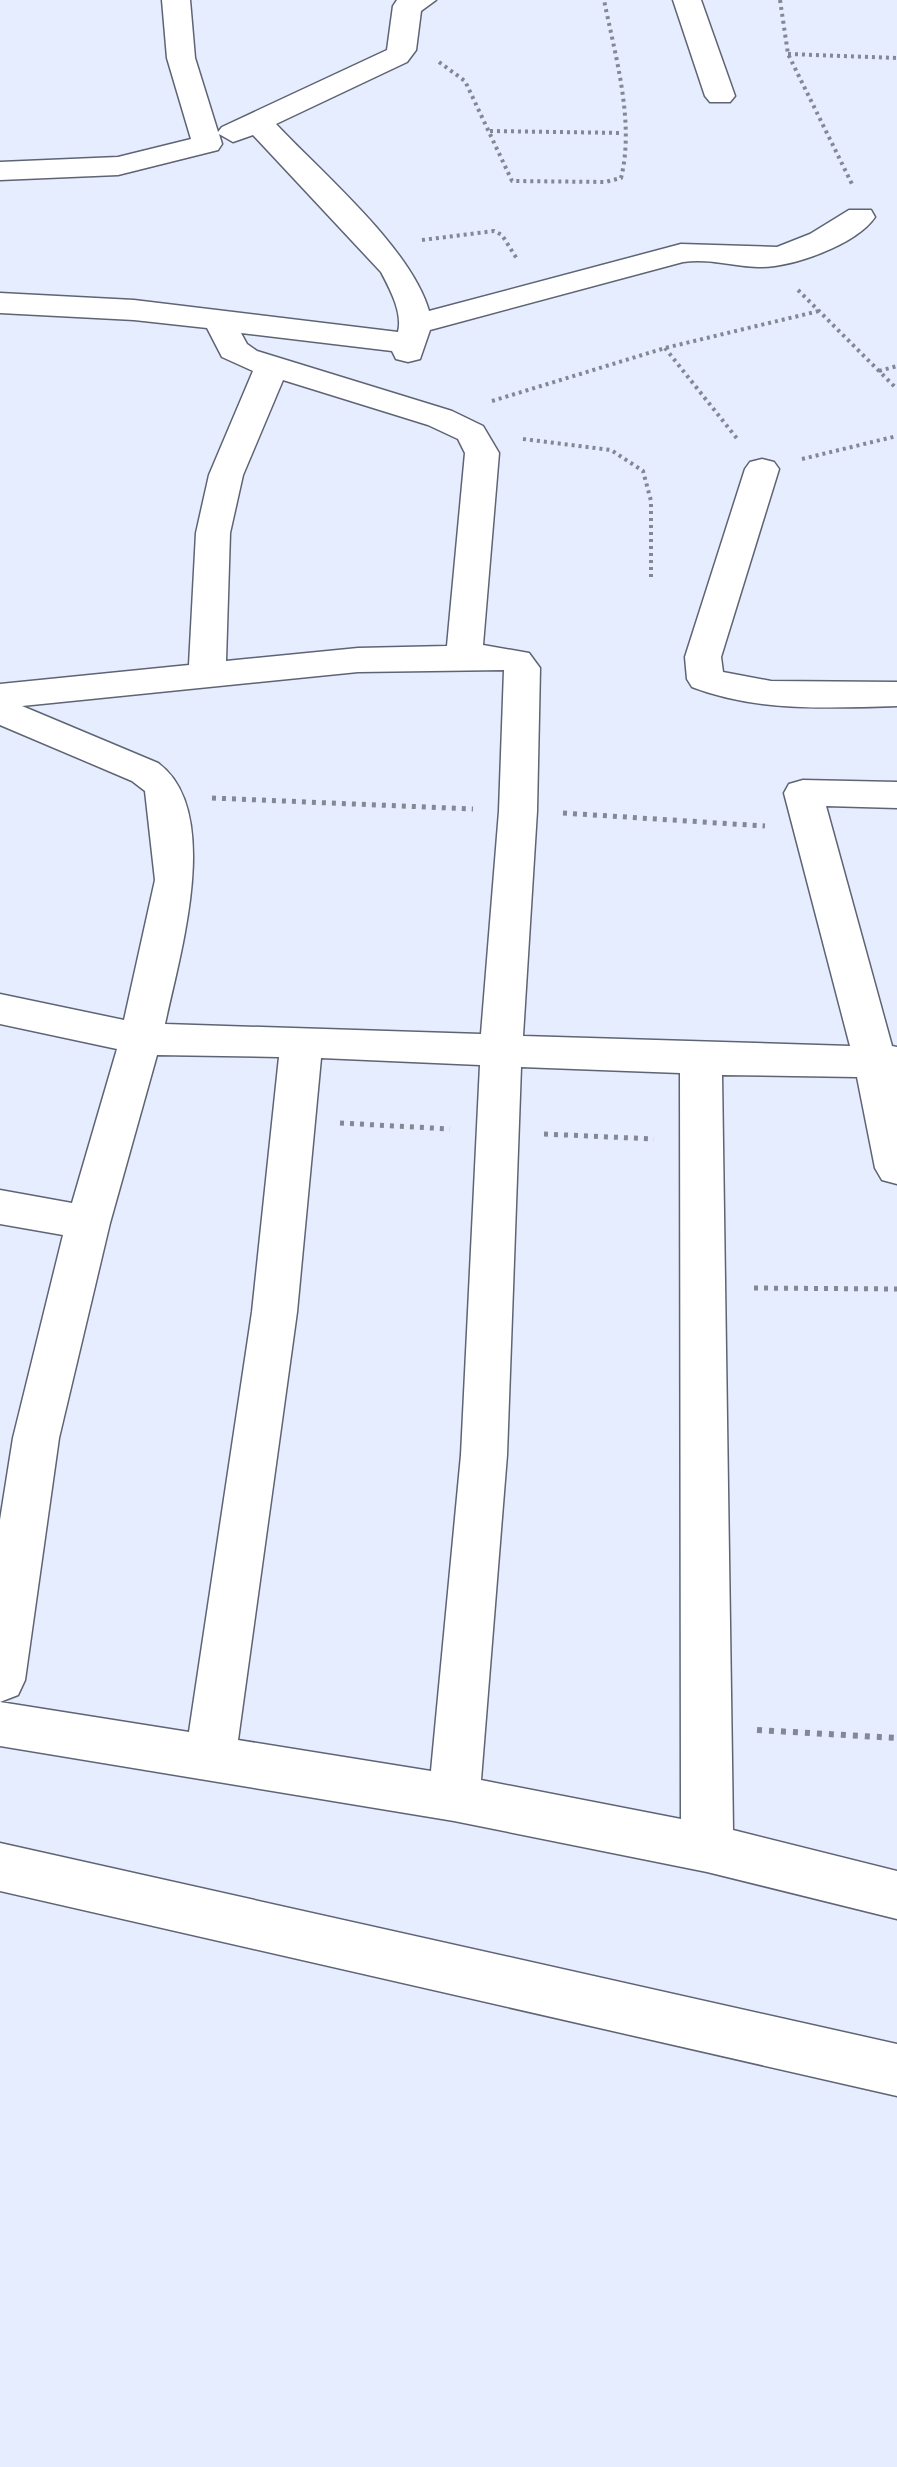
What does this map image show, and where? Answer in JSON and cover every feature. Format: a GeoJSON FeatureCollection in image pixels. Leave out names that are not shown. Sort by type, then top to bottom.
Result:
{"type":"FeatureCollection","features":[{"type":"Feature","properties":{"kind":"street"},"geometry":{"type":"LineString","coordinates":[[176,0],[181,58],[207,144]]}},
{"type":"Feature","properties":{"kind":"street"},"geometry":{"type":"LineString","coordinates":[[0,171],[118,166],[207,144],[397,56],[402,50],[407,6],[422,0]]}},
{"type":"Feature","properties":{"kind":"street"},"geometry":{"type":"LineString","coordinates":[[687,0],[720,96]]}},
{"type":"Feature","properties":{"kind":"street"},"geometry":{"type":"LineString","coordinates":[[258,123],[377,246],[402,280],[412,333],[400,405]]}},
{"type":"Feature","properties":{"kind":"street"},"geometry":{"type":"LineString","coordinates":[[0,303],[134,310],[219,321],[412,333],[697,250],[766,258],[792,252],[844,229],[860,217]]}},
{"type":"Feature","properties":{"kind":"street"},"geometry":{"type":"LineString","coordinates":[[219,321],[234,350],[272,366],[440,418],[471,433],[482,453],[464,657]]}},
{"type":"Feature","properties":{"kind":"street"},"geometry":{"type":"LineString","coordinates":[[207,675],[213,533],[226,475],[272,366]]}},
{"type":"Feature","properties":{"kind":"street"},"geometry":{"type":"LineString","coordinates":[[762,469],[703,657],[705,679],[719,684],[805,695],[897,694]]}},
{"type":"Feature","properties":{"kind":"street"},"geometry":{"type":"LineString","coordinates":[[0,696],[358,660],[506,658],[522,668],[518,811],[501,1051],[500,1132],[484,1455],[454,1798]]}},
{"type":"Feature","properties":{"kind":"street"},"geometry":{"type":"LineString","coordinates":[[0,711],[145,772],[160,783],[167,796],[175,880],[141,1039],[88,1223],[18,1435],[0,1680]]}},
{"type":"Feature","properties":{"kind":"street"},"geometry":{"type":"LineString","coordinates":[[897,795],[803,793],[886,1062],[897,1168]]}},
{"type":"Feature","properties":{"kind":"street"},"geometry":{"type":"LineString","coordinates":[[0,1009],[141,1039],[301,1042],[701,1059],[886,1062]]}},
{"type":"Feature","properties":{"kind":"street"},"geometry":{"type":"LineString","coordinates":[[210,1761],[257,1454],[296,1120],[301,1042]]}},
{"type":"Feature","properties":{"kind":"street"},"geometry":{"type":"LineString","coordinates":[[701,1059],[700,1288],[708,1728],[707,1848]]}},
{"type":"Feature","properties":{"kind":"street"},"geometry":{"type":"LineString","coordinates":[[0,1207],[88,1223]]}},
{"type":"Feature","properties":{"kind":"street"},"geometry":{"type":"LineString","coordinates":[[0,1724],[210,1761],[454,1798],[707,1848],[897,1895]]}},
{"type":"Feature","properties":{"kind":"street"},"geometry":{"type":"LineString","coordinates":[[0,1867],[283,1928],[897,2070]]}},
{"type":"Feature","properties":{"kind":"path"},"geometry":{"type":"LineString","coordinates":[[465,81],[490,131],[506,175],[522,184],[605,182],[621,178],[625,170],[623,133],[615,52],[604,0]]}},
{"type":"Feature","properties":{"kind":"path"},"geometry":{"type":"LineString","coordinates":[[780,0],[788,54],[861,203],[860,217]]}},
{"type":"Feature","properties":{"kind":"path"},"geometry":{"type":"LineString","coordinates":[[788,54],[897,58]]}},
{"type":"Feature","properties":{"kind":"path"},"geometry":{"type":"LineString","coordinates":[[490,131],[623,133]]}},
{"type":"Feature","properties":{"kind":"path"},"geometry":{"type":"LineString","coordinates":[[377,246],[494,231],[502,235],[540,295]]}},
{"type":"Feature","properties":{"kind":"path"},"geometry":{"type":"LineString","coordinates":[[440,418],[665,348],[819,311],[897,389]]}},
{"type":"Feature","properties":{"kind":"path"},"geometry":{"type":"LineString","coordinates":[[665,348],[762,469],[897,436]]}},
{"type":"Feature","properties":{"kind":"path"},"geometry":{"type":"LineString","coordinates":[[879,371],[897,366]]}},
{"type":"Feature","properties":{"kind":"path"},"geometry":{"type":"LineString","coordinates":[[471,433],[611,450],[643,471],[651,501],[651,577]]}},
{"type":"Feature","properties":{"kind":"path"},"geometry":{"type":"LineString","coordinates":[[167,796],[692,819],[814,831]]}},
{"type":"Feature","properties":{"kind":"path"},"geometry":{"type":"LineString","coordinates":[[296,1120],[702,1142]]}},
{"type":"Feature","properties":{"kind":"path"},"geometry":{"type":"LineString","coordinates":[[700,1288],[897,1289]]}},
{"type":"Feature","properties":{"kind":"path"},"geometry":{"type":"LineString","coordinates":[[708,1728],[897,1738]]}}]}
